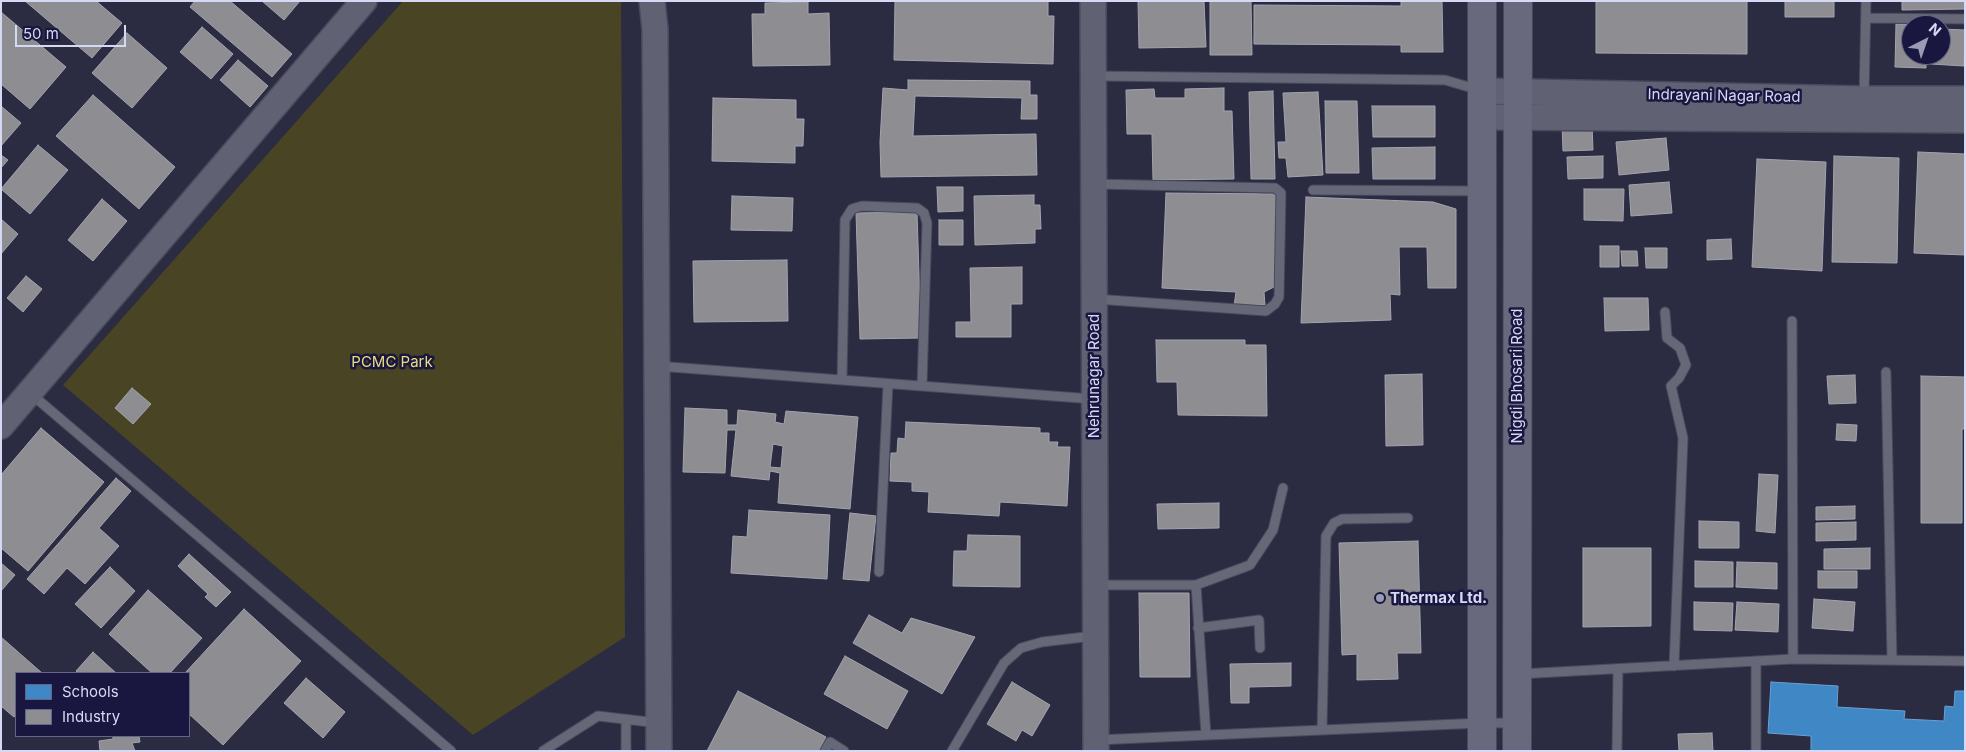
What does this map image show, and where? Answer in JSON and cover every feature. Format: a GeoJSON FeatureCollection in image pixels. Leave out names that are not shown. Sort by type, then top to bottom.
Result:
{"type":"FeatureCollection","features":[{"type":"Feature","properties":{"kind":"main road"},"geometry":{"type":"LineString","coordinates":[[1482,1],[1482,751]]}},
{"type":"Feature","properties":{"kind":"main road","name":"Nigdi Bhosari Road"},"geometry":{"type":"LineString","coordinates":[[1517,751],[1518,1]]}},
{"type":"Feature","properties":{"kind":"street"},"geometry":{"type":"LineString","coordinates":[[1,426],[364,1]]}},
{"type":"Feature","properties":{"kind":"street"},"geometry":{"type":"LineString","coordinates":[[652,1],[655,29],[660,751]]}},
{"type":"Feature","properties":{"kind":"street","name":"Nehrunagar Road"},"geometry":{"type":"LineString","coordinates":[[1093,1],[1096,746]]}},
{"type":"Feature","properties":{"kind":"street","name":"Indrayani Nagar Road"},"geometry":{"type":"LineString","coordinates":[[1864,109],[1965,99]]}},
{"type":"Feature","properties":{"kind":"street","name":"Indrayani Nagar Road"},"geometry":{"type":"LineString","coordinates":[[1482,104],[1864,109],[1965,120]]}},
{"type":"Feature","properties":{"kind":"lane"},"geometry":{"type":"LineString","coordinates":[[1864,109],[1866,1]]}},
{"type":"Feature","properties":{"kind":"lane"},"geometry":{"type":"LineString","coordinates":[[1866,18],[1965,19]]}},
{"type":"Feature","properties":{"kind":"lane"},"geometry":{"type":"LineString","coordinates":[[1093,76],[1445,80],[1482,104]]}},
{"type":"Feature","properties":{"kind":"lane"},"geometry":{"type":"LineString","coordinates":[[1093,184],[1275,188],[1281,193],[1279,297],[1275,304],[1266,311],[1093,299]]}},
{"type":"Feature","properties":{"kind":"lane"},"geometry":{"type":"LineString","coordinates":[[1313,190],[1482,191]]}},
{"type":"Feature","properties":{"kind":"lane"},"geometry":{"type":"LineString","coordinates":[[842,380],[845,220],[852,210],[862,206],[917,208],[924,213],[927,224],[922,386]]}},
{"type":"Feature","properties":{"kind":"lane"},"geometry":{"type":"LineString","coordinates":[[1666,312],[1667,338],[1680,348],[1686,365],[1680,378],[1671,386],[1683,438],[1674,666]]}},
{"type":"Feature","properties":{"kind":"lane"},"geometry":{"type":"LineString","coordinates":[[1792,321],[1793,658]]}},
{"type":"Feature","properties":{"kind":"lane"},"geometry":{"type":"LineString","coordinates":[[657,366],[1094,399]]}},
{"type":"Feature","properties":{"kind":"lane"},"geometry":{"type":"LineString","coordinates":[[1886,372],[1892,660]]}},
{"type":"Feature","properties":{"kind":"lane"},"geometry":{"type":"LineString","coordinates":[[879,572],[888,384]]}},
{"type":"Feature","properties":{"kind":"lane"},"geometry":{"type":"LineString","coordinates":[[30,393],[451,751]]}},
{"type":"Feature","properties":{"kind":"lane"},"geometry":{"type":"LineString","coordinates":[[1095,585],[1196,585],[1250,565],[1273,530],[1283,488]]}},
{"type":"Feature","properties":{"kind":"lane"},"geometry":{"type":"LineString","coordinates":[[1322,730],[1326,536],[1334,523],[1342,520],[1408,518]]}},
{"type":"Feature","properties":{"kind":"lane"},"geometry":{"type":"LineString","coordinates":[[1196,585],[1206,735]]}},
{"type":"Feature","properties":{"kind":"lane"},"geometry":{"type":"LineString","coordinates":[[1198,628],[1260,620],[1260,648]]}},
{"type":"Feature","properties":{"kind":"lane"},"geometry":{"type":"LineString","coordinates":[[952,751],[1004,663],[1021,648],[1042,642],[1096,636]]}},
{"type":"Feature","properties":{"kind":"lane"},"geometry":{"type":"LineString","coordinates":[[1517,675],[1793,658],[1965,660]]}},
{"type":"Feature","properties":{"kind":"lane"},"geometry":{"type":"LineString","coordinates":[[1756,661],[1756,751]]}},
{"type":"Feature","properties":{"kind":"lane"},"geometry":{"type":"LineString","coordinates":[[1617,751],[1618,669]]}},
{"type":"Feature","properties":{"kind":"lane"},"geometry":{"type":"LineString","coordinates":[[543,751],[598,716],[659,724]]}},
{"type":"Feature","properties":{"kind":"lane"},"geometry":{"type":"LineString","coordinates":[[626,720],[626,751]]}},
{"type":"Feature","properties":{"kind":"lane"},"geometry":{"type":"LineString","coordinates":[[1096,746],[1206,735],[1517,723]]}},
{"type":"Feature","properties":{"kind":"lane"},"geometry":{"type":"LineString","coordinates":[[825,751],[830,742],[844,751]]}},
{"type":"Feature","properties":{"kind":"green space","name":"PCMC Park"},"geometry":{"type":"Polygon","coordinates":[[[403,1],[621,1],[625,637],[473,735],[63,385],[403,1]]]}},
{"type":"Feature","properties":{"kind":"building: Schools"},"geometry":{"type":"Polygon","coordinates":[[[1771,682],[1838,686],[1837,707],[1905,711],[1904,719],[1944,721],[1945,706],[1954,707],[1955,691],[1965,691],[1965,751],[1811,751],[1811,736],[1768,733],[1771,682]]]}},
{"type":"Feature","properties":{"kind":"building: Industry"},"geometry":{"type":"Polygon","coordinates":[[[25,1],[96,1],[122,23],[92,58],[25,1]]]}},
{"type":"Feature","properties":{"kind":"building: Industry"},"geometry":{"type":"Polygon","coordinates":[[[195,1],[230,1],[292,54],[272,77],[190,7],[195,1]]]}},
{"type":"Feature","properties":{"kind":"building: Industry"},"geometry":{"type":"Polygon","coordinates":[[[262,1],[300,1],[284,20],[262,1]]]}},
{"type":"Feature","properties":{"kind":"building: Industry"},"geometry":{"type":"Polygon","coordinates":[[[895,1],[1048,1],[1048,16],[1054,16],[1053,64],[894,60],[895,1]]]}},
{"type":"Feature","properties":{"kind":"building: Industry"},"geometry":{"type":"Polygon","coordinates":[[[1138,1],[1204,1],[1206,47],[1139,48],[1138,1]]]}},
{"type":"Feature","properties":{"kind":"building: Industry"},"geometry":{"type":"Polygon","coordinates":[[[1210,1],[1251,1],[1252,55],[1210,55],[1210,1]]]}},
{"type":"Feature","properties":{"kind":"building: Industry"},"geometry":{"type":"Polygon","coordinates":[[[1401,1],[1442,1],[1443,52],[1401,52],[1401,45],[1254,44],[1254,5],[1401,6],[1401,1]]]}},
{"type":"Feature","properties":{"kind":"building: Industry"},"geometry":{"type":"Polygon","coordinates":[[[1596,1],[1747,1],[1747,54],[1596,53],[1596,1]]]}},
{"type":"Feature","properties":{"kind":"building: Industry"},"geometry":{"type":"Polygon","coordinates":[[[1785,1],[1834,1],[1834,17],[1785,17],[1785,1]]]}},
{"type":"Feature","properties":{"kind":"building: Industry"},"geometry":{"type":"Polygon","coordinates":[[[1902,1],[1965,1],[1965,9],[1902,10],[1902,1]]]}},
{"type":"Feature","properties":{"kind":"building: Industry"},"geometry":{"type":"Polygon","coordinates":[[[808,2],[808,14],[829,13],[830,65],[753,66],[752,14],[765,14],[765,3],[808,2]]]}},
{"type":"Feature","properties":{"kind":"building: Industry"},"geometry":{"type":"Polygon","coordinates":[[[1,12],[66,67],[30,109],[1,84],[1,12]]]}},
{"type":"Feature","properties":{"kind":"building: Industry"},"geometry":{"type":"Polygon","coordinates":[[[1896,24],[1901,24],[1901,65],[1926,65],[1926,68],[1895,67],[1896,24]]]}},
{"type":"Feature","properties":{"kind":"building: Industry"},"geometry":{"type":"Polygon","coordinates":[[[202,27],[233,54],[211,79],[180,52],[202,27]]]}},
{"type":"Feature","properties":{"kind":"building: Industry"},"geometry":{"type":"Polygon","coordinates":[[[1951,29],[1965,30],[1964,66],[1948,65],[1951,65],[1951,29]]]}},
{"type":"Feature","properties":{"kind":"building: Industry"},"geometry":{"type":"Polygon","coordinates":[[[127,33],[167,68],[132,108],[92,73],[127,33]]]}},
{"type":"Feature","properties":{"kind":"building: Industry"},"geometry":{"type":"Polygon","coordinates":[[[238,60],[268,86],[250,107],[220,80],[238,60]]]}},
{"type":"Feature","properties":{"kind":"building: Industry"},"geometry":{"type":"Polygon","coordinates":[[[908,80],[1030,81],[1030,95],[1037,95],[1037,119],[1021,119],[1022,98],[915,96],[913,136],[1036,134],[1037,175],[881,177],[880,142],[883,88],[908,90],[908,80]]]}},
{"type":"Feature","properties":{"kind":"building: Industry"},"geometry":{"type":"Polygon","coordinates":[[[1224,88],[1224,111],[1232,111],[1234,179],[1153,180],[1152,134],[1127,134],[1126,90],[1154,89],[1155,98],[1185,98],[1185,89],[1224,88]]]}},
{"type":"Feature","properties":{"kind":"building: Industry"},"geometry":{"type":"Polygon","coordinates":[[[1273,91],[1275,179],[1251,179],[1249,92],[1273,91]]]}},
{"type":"Feature","properties":{"kind":"building: Industry"},"geometry":{"type":"Polygon","coordinates":[[[1318,92],[1323,175],[1288,177],[1286,158],[1279,158],[1278,142],[1286,142],[1283,93],[1318,92]]]}},
{"type":"Feature","properties":{"kind":"building: Industry"},"geometry":{"type":"Polygon","coordinates":[[[93,95],[175,167],[139,209],[56,136],[93,95]]]}},
{"type":"Feature","properties":{"kind":"building: Industry"},"geometry":{"type":"Polygon","coordinates":[[[713,98],[796,100],[796,119],[804,119],[803,146],[795,146],[795,163],[712,161],[713,98]]]}},
{"type":"Feature","properties":{"kind":"building: Industry"},"geometry":{"type":"Polygon","coordinates":[[[1325,101],[1357,101],[1359,173],[1326,173],[1325,101]]]}},
{"type":"Feature","properties":{"kind":"building: Industry"},"geometry":{"type":"Polygon","coordinates":[[[1,106],[21,123],[1,146],[1,106]]]}},
{"type":"Feature","properties":{"kind":"building: Industry"},"geometry":{"type":"Polygon","coordinates":[[[1372,106],[1435,106],[1435,137],[1373,137],[1372,106]]]}},
{"type":"Feature","properties":{"kind":"building: Industry"},"geometry":{"type":"Polygon","coordinates":[[[1592,124],[1593,150],[1563,151],[1562,125],[1592,124]]]}},
{"type":"Feature","properties":{"kind":"building: Industry"},"geometry":{"type":"Polygon","coordinates":[[[1666,138],[1669,170],[1619,175],[1616,142],[1666,138]]]}},
{"type":"Feature","properties":{"kind":"building: Industry"},"geometry":{"type":"Polygon","coordinates":[[[38,145],[68,170],[30,214],[1,189],[38,145]]]}},
{"type":"Feature","properties":{"kind":"building: Industry"},"geometry":{"type":"Polygon","coordinates":[[[1435,147],[1435,179],[1373,179],[1372,148],[1435,147]]]}},
{"type":"Feature","properties":{"kind":"building: Industry"},"geometry":{"type":"Polygon","coordinates":[[[1918,152],[1965,154],[1965,255],[1914,253],[1918,152]]]}},
{"type":"Feature","properties":{"kind":"building: Industry"},"geometry":{"type":"Polygon","coordinates":[[[1,155],[8,160],[1,168],[1,155]]]}},
{"type":"Feature","properties":{"kind":"building: Industry"},"geometry":{"type":"Polygon","coordinates":[[[1603,156],[1603,178],[1568,179],[1567,157],[1603,156]]]}},
{"type":"Feature","properties":{"kind":"building: Industry"},"geometry":{"type":"Polygon","coordinates":[[[1834,156],[1899,158],[1897,263],[1832,262],[1834,156]]]}},
{"type":"Feature","properties":{"kind":"building: Industry"},"geometry":{"type":"Polygon","coordinates":[[[1757,159],[1826,162],[1822,271],[1752,267],[1757,159]]]}},
{"type":"Feature","properties":{"kind":"building: Industry"},"geometry":{"type":"Polygon","coordinates":[[[1669,182],[1672,213],[1631,216],[1629,185],[1669,182]]]}},
{"type":"Feature","properties":{"kind":"building: Industry"},"geometry":{"type":"Polygon","coordinates":[[[937,187],[963,187],[963,211],[938,212],[937,187]]]}},
{"type":"Feature","properties":{"kind":"building: Industry"},"geometry":{"type":"Polygon","coordinates":[[[1584,189],[1624,189],[1623,221],[1584,220],[1584,189]]]}},
{"type":"Feature","properties":{"kind":"building: Industry"},"geometry":{"type":"Polygon","coordinates":[[[1166,193],[1277,194],[1274,287],[1264,292],[1265,305],[1234,306],[1236,292],[1162,288],[1166,193]]]}},
{"type":"Feature","properties":{"kind":"building: Industry"},"geometry":{"type":"Polygon","coordinates":[[[1034,195],[1034,205],[1040,205],[1041,229],[1035,229],[1035,243],[975,245],[974,196],[1034,195]]]}},
{"type":"Feature","properties":{"kind":"building: Industry"},"geometry":{"type":"Polygon","coordinates":[[[732,196],[793,198],[792,231],[731,230],[732,196]]]}},
{"type":"Feature","properties":{"kind":"building: Industry"},"geometry":{"type":"Polygon","coordinates":[[[1306,197],[1433,202],[1456,209],[1456,288],[1428,288],[1427,247],[1399,247],[1400,295],[1390,294],[1391,320],[1301,323],[1306,197]]]}},
{"type":"Feature","properties":{"kind":"building: Industry"},"geometry":{"type":"Polygon","coordinates":[[[102,199],[127,221],[93,261],[68,240],[102,199]]]}},
{"type":"Feature","properties":{"kind":"building: Industry"},"geometry":{"type":"Polygon","coordinates":[[[917,212],[921,338],[860,339],[856,213],[917,212]]]}},
{"type":"Feature","properties":{"kind":"building: Industry"},"geometry":{"type":"Polygon","coordinates":[[[1,219],[18,234],[1,254],[1,219]]]}},
{"type":"Feature","properties":{"kind":"building: Industry"},"geometry":{"type":"Polygon","coordinates":[[[939,220],[963,220],[963,245],[939,245],[939,220]]]}},
{"type":"Feature","properties":{"kind":"building: Industry"},"geometry":{"type":"Polygon","coordinates":[[[1731,239],[1732,259],[1707,260],[1707,240],[1731,239]]]}},
{"type":"Feature","properties":{"kind":"building: Industry"},"geometry":{"type":"Polygon","coordinates":[[[1600,246],[1619,246],[1619,267],[1600,267],[1600,246]]]}},
{"type":"Feature","properties":{"kind":"building: Industry"},"geometry":{"type":"Polygon","coordinates":[[[1645,248],[1667,248],[1667,268],[1646,268],[1645,248]]]}},
{"type":"Feature","properties":{"kind":"building: Industry"},"geometry":{"type":"Polygon","coordinates":[[[1621,251],[1637,251],[1638,266],[1622,266],[1621,251]]]}},
{"type":"Feature","properties":{"kind":"building: Industry"},"geometry":{"type":"Polygon","coordinates":[[[787,260],[788,321],[694,322],[693,261],[787,260]]]}},
{"type":"Feature","properties":{"kind":"building: Industry"},"geometry":{"type":"Polygon","coordinates":[[[1022,267],[1022,304],[1011,304],[1011,337],[956,337],[956,322],[971,322],[970,268],[1022,267]]]}},
{"type":"Feature","properties":{"kind":"building: Industry"},"geometry":{"type":"Polygon","coordinates":[[[26,276],[42,289],[23,312],[7,298],[26,276]]]}},
{"type":"Feature","properties":{"kind":"building: Industry"},"geometry":{"type":"Polygon","coordinates":[[[1604,298],[1648,298],[1649,330],[1605,331],[1604,298]]]}},
{"type":"Feature","properties":{"kind":"building: Industry"},"geometry":{"type":"Polygon","coordinates":[[[1156,340],[1245,340],[1245,345],[1266,345],[1267,416],[1178,415],[1177,382],[1157,382],[1156,340]]]}},
{"type":"Feature","properties":{"kind":"building: Industry"},"geometry":{"type":"Polygon","coordinates":[[[1422,374],[1423,445],[1386,446],[1385,375],[1422,374]]]}},
{"type":"Feature","properties":{"kind":"building: Industry"},"geometry":{"type":"Polygon","coordinates":[[[1855,375],[1856,403],[1829,404],[1827,376],[1855,375]]]}},
{"type":"Feature","properties":{"kind":"building: Industry"},"geometry":{"type":"Polygon","coordinates":[[[1921,376],[1965,377],[1965,429],[1962,429],[1962,523],[1921,523],[1921,376]]]}},
{"type":"Feature","properties":{"kind":"building: Industry"},"geometry":{"type":"Polygon","coordinates":[[[132,388],[151,404],[133,424],[115,408],[132,388]]]}},
{"type":"Feature","properties":{"kind":"building: Industry"},"geometry":{"type":"Polygon","coordinates":[[[685,408],[727,410],[727,425],[737,425],[738,410],[776,414],[775,422],[784,424],[786,411],[858,417],[850,509],[778,503],[780,473],[770,471],[769,480],[731,476],[736,430],[727,430],[725,473],[683,472],[685,408]],[[773,444],[770,467],[781,468],[783,446],[773,444]]]}},
{"type":"Feature","properties":{"kind":"building: Industry"},"geometry":{"type":"Polygon","coordinates":[[[906,422],[1040,428],[1040,433],[1049,433],[1049,442],[1058,442],[1057,447],[1070,447],[1067,506],[1000,502],[999,516],[928,512],[929,492],[912,491],[912,482],[890,481],[891,453],[897,453],[898,438],[905,439],[906,422]]]}},
{"type":"Feature","properties":{"kind":"building: Industry"},"geometry":{"type":"Polygon","coordinates":[[[1837,424],[1857,425],[1856,441],[1836,440],[1837,424]]]}},
{"type":"Feature","properties":{"kind":"building: Industry"},"geometry":{"type":"Polygon","coordinates":[[[41,428],[104,482],[28,571],[1,548],[1,475],[41,428]]]}},
{"type":"Feature","properties":{"kind":"building: Industry"},"geometry":{"type":"Polygon","coordinates":[[[1759,474],[1778,475],[1775,533],[1756,531],[1759,474]]]}},
{"type":"Feature","properties":{"kind":"building: Industry"},"geometry":{"type":"Polygon","coordinates":[[[116,478],[131,491],[99,528],[119,546],[85,584],[67,568],[44,594],[27,579],[116,478]]]}},
{"type":"Feature","properties":{"kind":"building: Industry"},"geometry":{"type":"Polygon","coordinates":[[[1219,503],[1219,528],[1158,529],[1157,504],[1219,503]]]}},
{"type":"Feature","properties":{"kind":"building: Industry"},"geometry":{"type":"Polygon","coordinates":[[[1855,506],[1855,519],[1816,520],[1816,507],[1855,506]]]}},
{"type":"Feature","properties":{"kind":"building: Industry"},"geometry":{"type":"Polygon","coordinates":[[[749,510],[830,515],[827,579],[731,573],[733,536],[747,537],[749,510]]]}},
{"type":"Feature","properties":{"kind":"building: Industry"},"geometry":{"type":"Polygon","coordinates":[[[850,513],[876,516],[869,581],[843,579],[850,513]]]}},
{"type":"Feature","properties":{"kind":"building: Industry"},"geometry":{"type":"Polygon","coordinates":[[[1699,521],[1739,522],[1739,548],[1699,548],[1699,521]]]}},
{"type":"Feature","properties":{"kind":"building: Industry"},"geometry":{"type":"Polygon","coordinates":[[[1856,522],[1856,540],[1816,541],[1816,523],[1856,522]]]}},
{"type":"Feature","properties":{"kind":"building: Industry"},"geometry":{"type":"Polygon","coordinates":[[[968,535],[1020,536],[1020,587],[953,586],[954,551],[967,551],[968,535]]]}},
{"type":"Feature","properties":{"kind":"building: Industry","name":"Thermax Ltd."},"geometry":{"type":"Polygon","coordinates":[[[1418,541],[1421,653],[1397,653],[1398,679],[1357,680],[1357,654],[1342,655],[1339,543],[1418,541]]]}},
{"type":"Feature","properties":{"kind":"building: Industry"},"geometry":{"type":"Polygon","coordinates":[[[1583,548],[1651,548],[1651,626],[1583,627],[1583,548]]]}},
{"type":"Feature","properties":{"kind":"building: Industry"},"geometry":{"type":"Polygon","coordinates":[[[1870,548],[1870,569],[1824,569],[1824,549],[1870,548]]]}},
{"type":"Feature","properties":{"kind":"building: Industry"},"geometry":{"type":"Polygon","coordinates":[[[189,554],[231,592],[216,607],[205,597],[208,594],[178,566],[189,554]]]}},
{"type":"Feature","properties":{"kind":"building: Industry"},"geometry":{"type":"Polygon","coordinates":[[[1695,561],[1733,562],[1733,587],[1695,587],[1695,561]]]}},
{"type":"Feature","properties":{"kind":"building: Industry"},"geometry":{"type":"Polygon","coordinates":[[[1737,562],[1777,563],[1777,589],[1736,587],[1737,562]]]}},
{"type":"Feature","properties":{"kind":"building: Industry"},"geometry":{"type":"Polygon","coordinates":[[[1,563],[15,575],[1,591],[1,563]]]}},
{"type":"Feature","properties":{"kind":"building: Industry"},"geometry":{"type":"Polygon","coordinates":[[[110,567],[135,591],[101,628],[75,604],[110,567]]]}},
{"type":"Feature","properties":{"kind":"building: Industry"},"geometry":{"type":"Polygon","coordinates":[[[1818,571],[1857,571],[1857,588],[1818,588],[1818,571]]]}},
{"type":"Feature","properties":{"kind":"building: Industry"},"geometry":{"type":"Polygon","coordinates":[[[148,590],[202,638],[171,672],[151,672],[109,634],[148,590]]]}},
{"type":"Feature","properties":{"kind":"building: Industry"},"geometry":{"type":"Polygon","coordinates":[[[1139,593],[1189,593],[1190,677],[1140,677],[1139,593]]]}},
{"type":"Feature","properties":{"kind":"building: Industry"},"geometry":{"type":"Polygon","coordinates":[[[1814,599],[1855,602],[1853,631],[1812,628],[1814,599]]]}},
{"type":"Feature","properties":{"kind":"building: Industry"},"geometry":{"type":"Polygon","coordinates":[[[1694,602],[1733,603],[1732,631],[1694,630],[1694,602]]]}},
{"type":"Feature","properties":{"kind":"building: Industry"},"geometry":{"type":"Polygon","coordinates":[[[1737,602],[1779,604],[1778,632],[1735,630],[1737,602]]]}},
{"type":"Feature","properties":{"kind":"building: Industry"},"geometry":{"type":"Polygon","coordinates":[[[244,609],[301,661],[223,745],[190,715],[190,672],[186,672],[244,609]]]}},
{"type":"Feature","properties":{"kind":"building: Industry"},"geometry":{"type":"Polygon","coordinates":[[[869,615],[902,633],[911,618],[975,637],[942,694],[853,643],[869,615]]]}},
{"type":"Feature","properties":{"kind":"building: Industry"},"geometry":{"type":"Polygon","coordinates":[[[1,637],[41,672],[15,672],[14,717],[1,706],[1,637]]]}},
{"type":"Feature","properties":{"kind":"building: Industry"},"geometry":{"type":"Polygon","coordinates":[[[93,652],[115,672],[78,672],[76,671],[93,652]]]}},
{"type":"Feature","properties":{"kind":"building: Industry"},"geometry":{"type":"Polygon","coordinates":[[[845,656],[908,691],[887,729],[824,694],[845,656]]]}},
{"type":"Feature","properties":{"kind":"building: Industry"},"geometry":{"type":"Polygon","coordinates":[[[1291,663],[1291,686],[1249,687],[1249,703],[1231,703],[1230,664],[1291,663]]]}},
{"type":"Feature","properties":{"kind":"building: Industry"},"geometry":{"type":"Polygon","coordinates":[[[306,678],[345,712],[323,738],[284,703],[306,678]]]}},
{"type":"Feature","properties":{"kind":"building: Industry"},"geometry":{"type":"Polygon","coordinates":[[[1012,682],[1050,705],[1032,736],[1022,730],[1016,741],[987,724],[1012,682]]]}},
{"type":"Feature","properties":{"kind":"building: Industry"},"geometry":{"type":"Polygon","coordinates":[[[738,691],[826,737],[819,751],[707,751],[738,691]]]}},
{"type":"Feature","properties":{"kind":"building: Industry"},"geometry":{"type":"Polygon","coordinates":[[[1712,733],[1713,751],[1679,751],[1678,734],[1712,733]]]}},
{"type":"Feature","properties":{"kind":"building: Industry"},"geometry":{"type":"Polygon","coordinates":[[[113,737],[139,737],[140,742],[132,743],[135,751],[100,751],[99,741],[113,739],[113,737]]]}},
{"type":"Feature","properties":{"kind":"place","name":"Thermax Ltd."},"geometry":{"type":"Point","coordinates":[1380,598]}}]}
